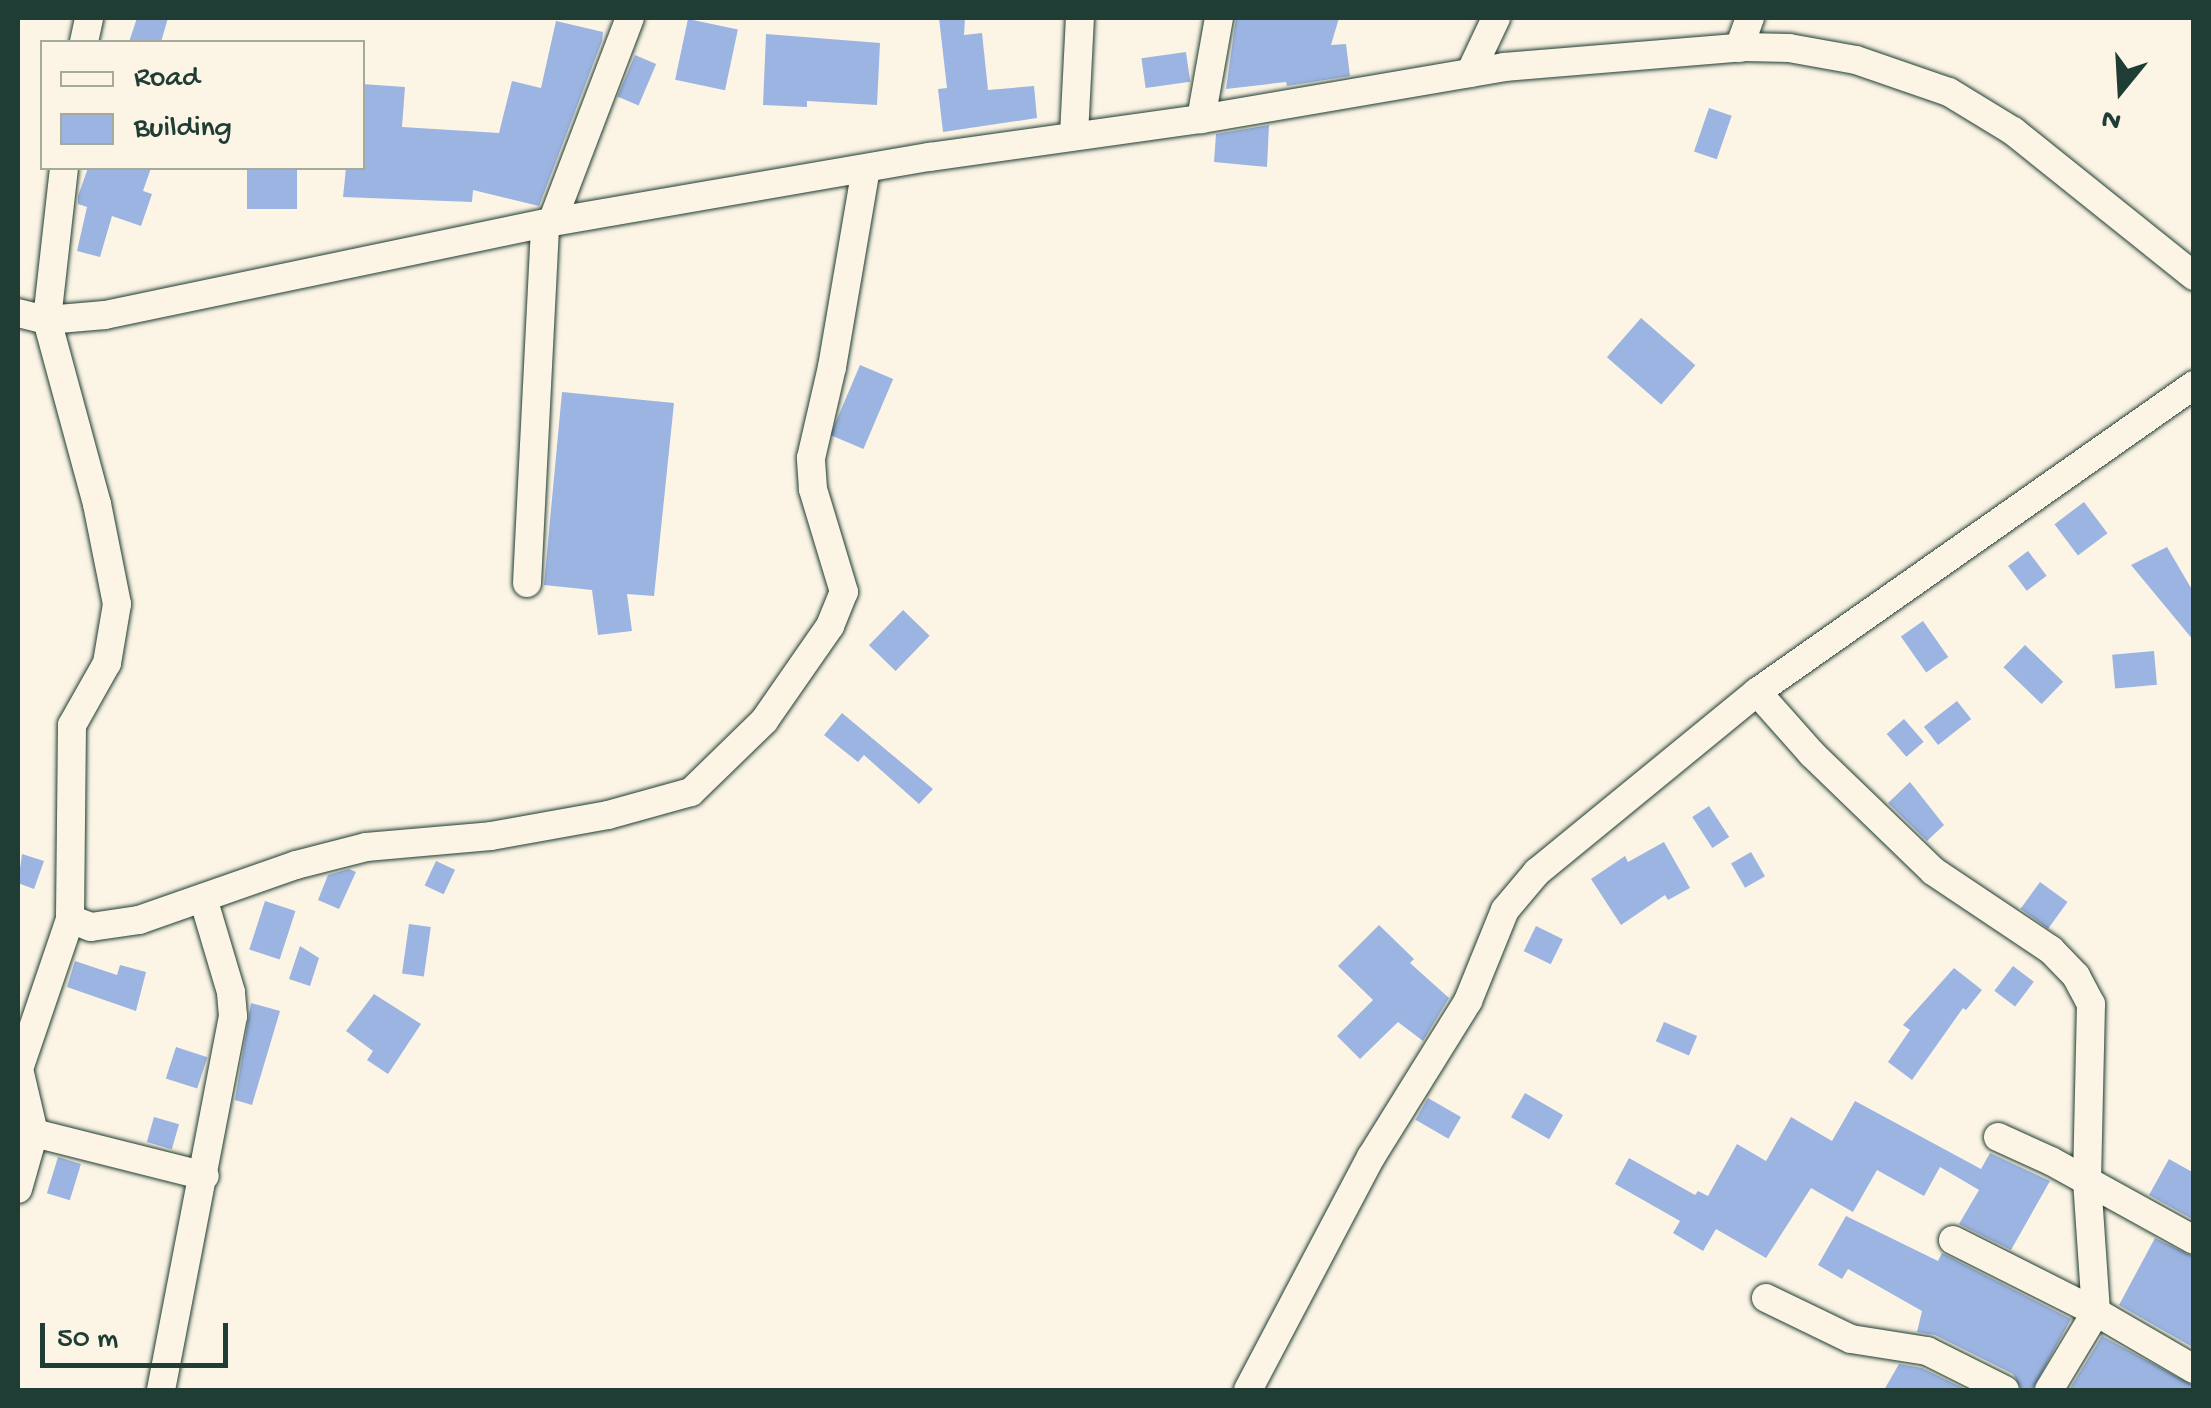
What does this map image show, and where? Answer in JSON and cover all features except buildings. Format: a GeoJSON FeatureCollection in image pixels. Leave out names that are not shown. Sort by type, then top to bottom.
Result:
{"type":"FeatureCollection","features":[{"type":"Feature","properties":{"kind":"street"},"geometry":{"type":"LineString","coordinates":[[527,583],[548,223],[630,18]]}},
{"type":"Feature","properties":{"kind":"street"},"geometry":{"type":"LineString","coordinates":[[1074,135],[1080,18]]}},
{"type":"Feature","properties":{"kind":"street"},"geometry":{"type":"LineString","coordinates":[[1201,119],[1219,18]]}},
{"type":"Feature","properties":{"kind":"street"},"geometry":{"type":"LineString","coordinates":[[1470,73],[1496,18]]}},
{"type":"Feature","properties":{"kind":"street"},"geometry":{"type":"LineString","coordinates":[[1739,48],[1750,18]]}},
{"type":"Feature","properties":{"kind":"street"},"geometry":{"type":"LineString","coordinates":[[18,312],[47,320],[196,298],[548,223],[866,168],[1201,119],[1470,73],[1739,48],[1789,48],[1856,60],[1950,92],[2013,131],[2194,276]]}},
{"type":"Feature","properties":{"kind":"street"},"geometry":{"type":"LineString","coordinates":[[70,919],[91,926],[114,924],[366,847],[491,836],[608,815],[691,792],[764,721],[830,626],[844,592],[813,489],[811,458],[832,367],[866,168]]}},
{"type":"Feature","properties":{"kind":"street"},"geometry":{"type":"LineString","coordinates":[[18,1189],[34,1133],[19,1069],[70,919],[72,724],[107,663],[116,604],[98,504],[47,320],[64,170]]}},
{"type":"Feature","properties":{"kind":"street"},"geometry":{"type":"LineString","coordinates":[[1248,1390],[1371,1157],[1468,1001],[1505,910],[1537,872],[1757,692],[2194,385]]}},
{"type":"Feature","properties":{"kind":"street"},"geometry":{"type":"LineString","coordinates":[[1757,692],[1812,754],[1922,861],[2051,950],[2085,989],[2092,1026],[2087,1180],[2096,1312],[2049,1390]]}},
{"type":"Feature","properties":{"kind":"street"},"geometry":{"type":"LineString","coordinates":[[161,1390],[205,1176],[232,1016],[231,992],[203,898]]}},
{"type":"Feature","properties":{"kind":"street"},"geometry":{"type":"LineString","coordinates":[[34,1133],[205,1176]]}},
{"type":"Feature","properties":{"kind":"street"},"geometry":{"type":"LineString","coordinates":[[1998,1137],[2087,1180],[2194,1240]]}},
{"type":"Feature","properties":{"kind":"street"},"geometry":{"type":"LineString","coordinates":[[1953,1240],[2096,1312],[2194,1369]]}},
{"type":"Feature","properties":{"kind":"street"},"geometry":{"type":"LineString","coordinates":[[1766,1298],[1851,1339],[1927,1351],[2005,1390]]}}]}
